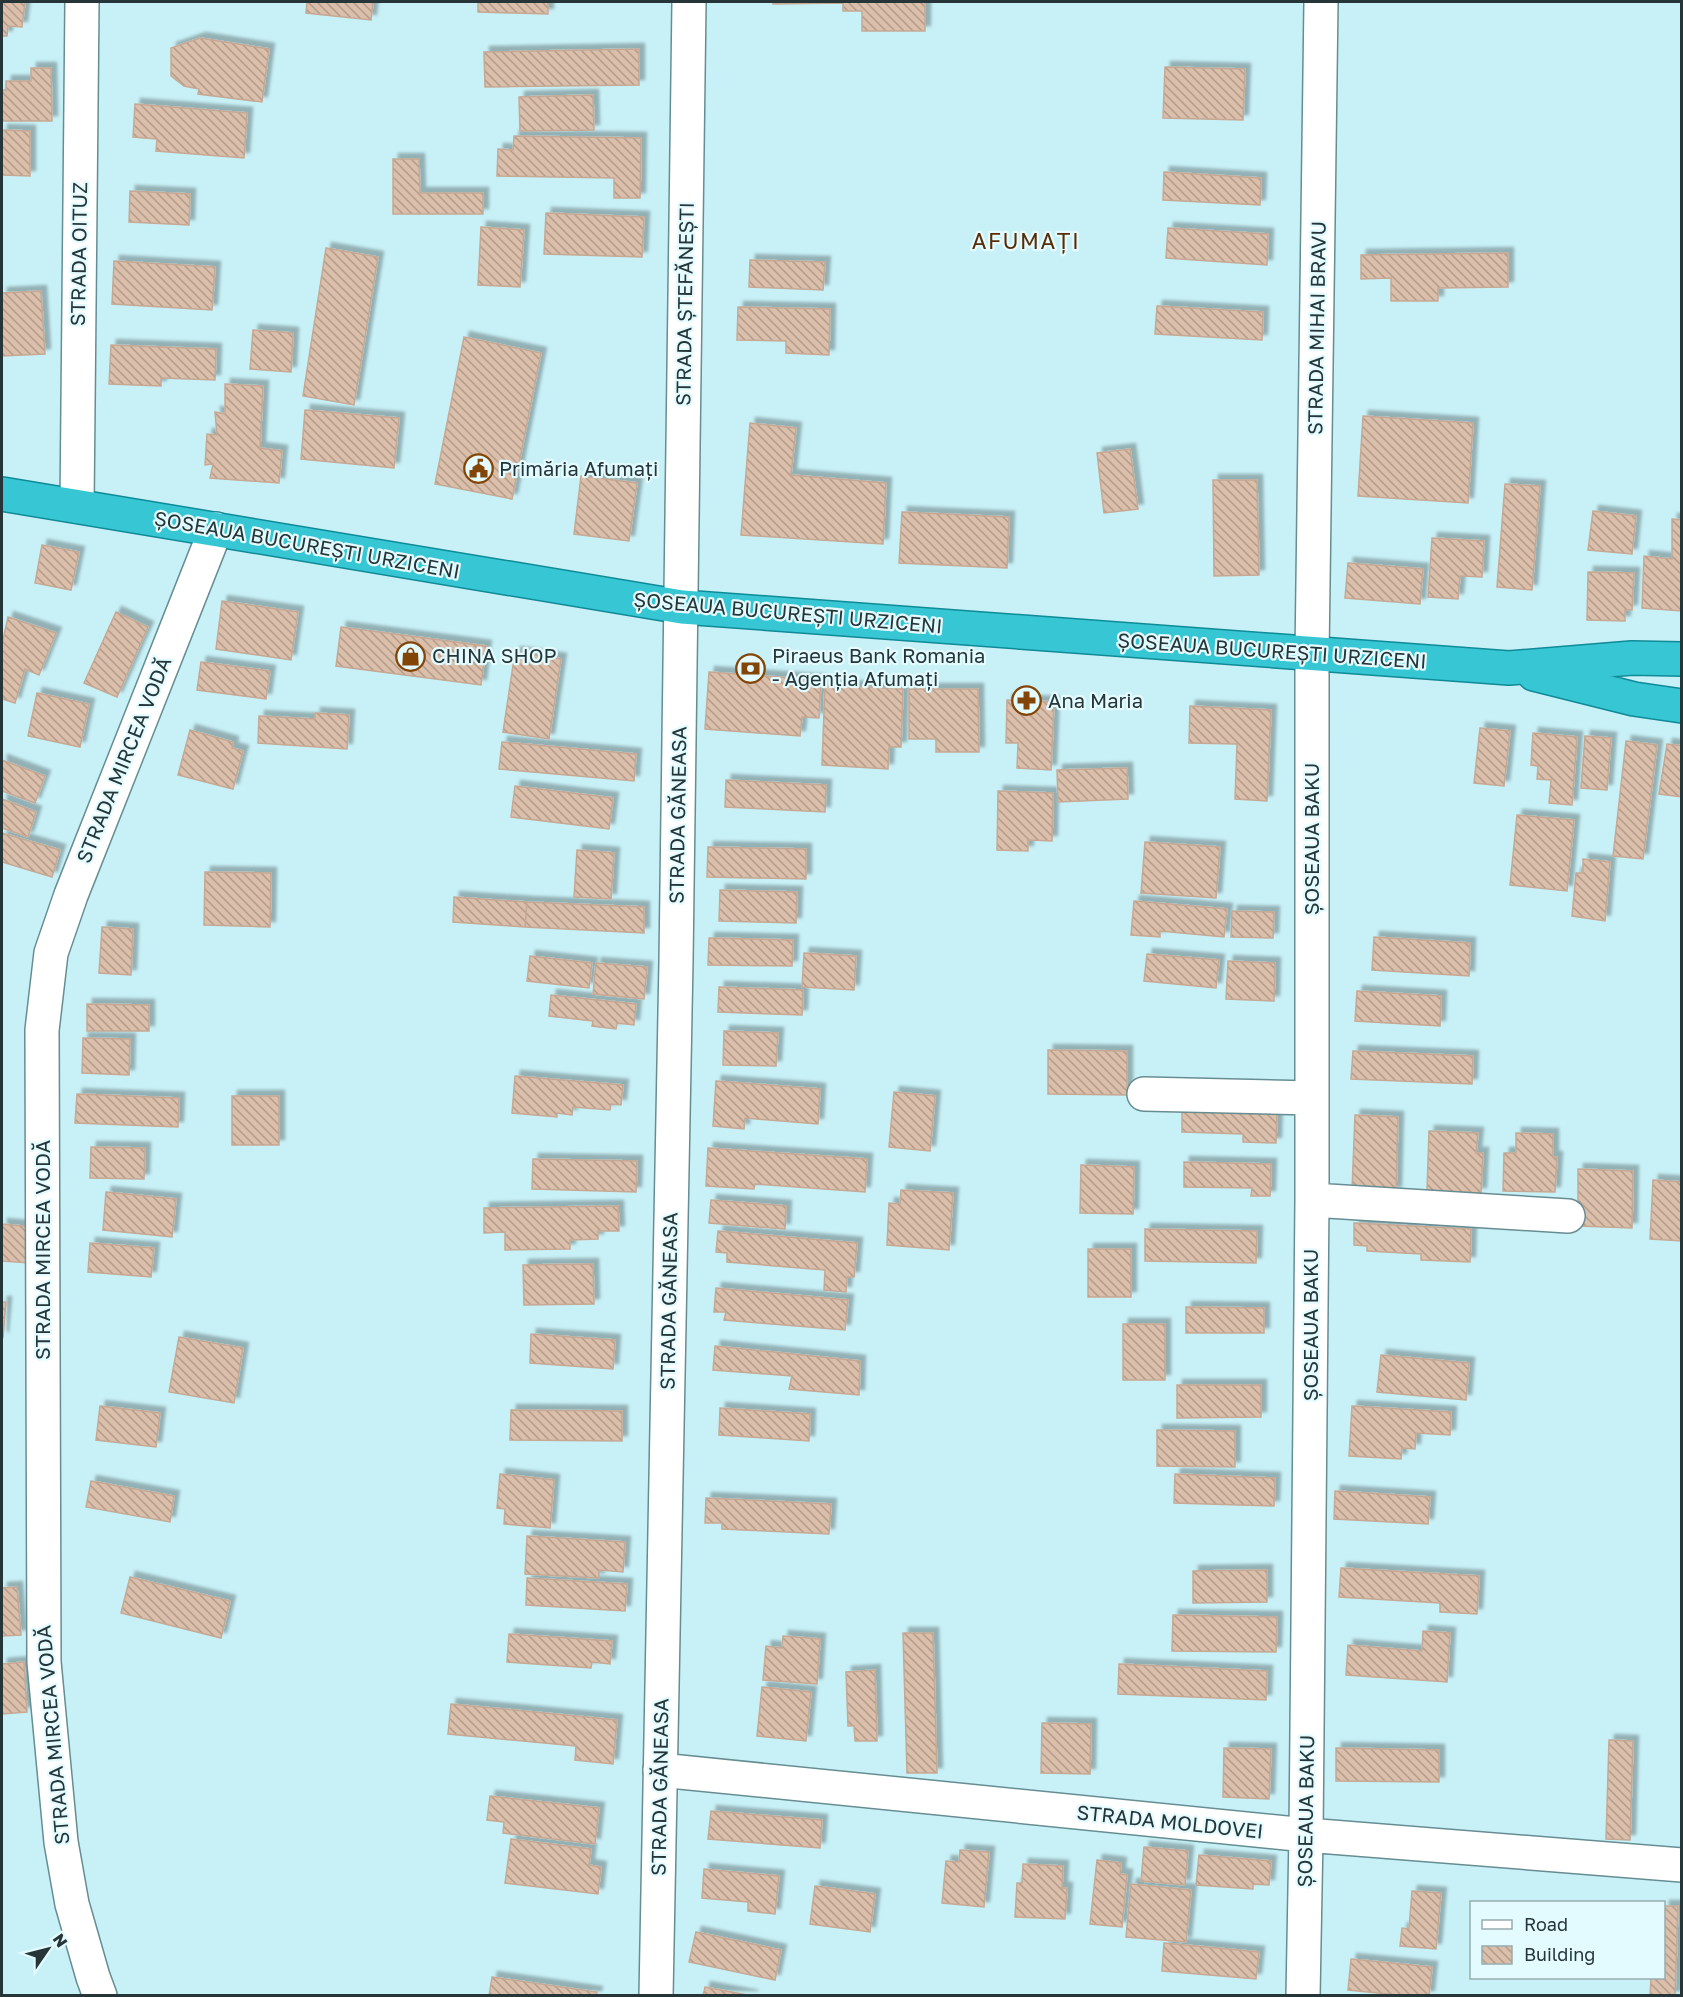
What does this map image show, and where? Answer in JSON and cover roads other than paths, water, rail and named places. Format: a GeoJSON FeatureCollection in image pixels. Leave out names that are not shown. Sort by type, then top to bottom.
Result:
{"type":"FeatureCollection","features":[{"type":"Feature","properties":{"kind":"highway","name":"ȘOSEAUA BUCUREȘTI URZICENI"},"geometry":{"type":"LineString","coordinates":[[2,494],[681,607],[1509,668],[1632,658],[1682,659]]}},
{"type":"Feature","properties":{"kind":"highway","name":"ȘOSEAUA BUCUREȘTI URZICENI"},"geometry":{"type":"LineString","coordinates":[[1509,668],[1634,699],[1682,706]]}},
{"type":"Feature","properties":{"kind":"street","name":"STRADA OITUZ"},"geometry":{"type":"LineString","coordinates":[[77,506],[82,2]]}},
{"type":"Feature","properties":{"kind":"street","name":"STRADA ȘTEFĂNEȘTI"},"geometry":{"type":"LineString","coordinates":[[681,607],[689,2]]}},
{"type":"Feature","properties":{"kind":"street","name":"STRADA MIHAI BRAVU"},"geometry":{"type":"LineString","coordinates":[[1312,655],[1322,2]]}},
{"type":"Feature","properties":{"kind":"street","name":"STRADA MIRCEA VODĂ"},"geometry":{"type":"LineString","coordinates":[[100,1995],[78,1925],[61,1842],[44,1662],[42,1030],[51,953],[70,895],[216,529]]}},
{"type":"Feature","properties":{"kind":"street","name":"STRADA GĂNEASA"},"geometry":{"type":"LineString","coordinates":[[656,1995],[681,607]]}},
{"type":"Feature","properties":{"kind":"street","name":"ȘOSEAUA BAKU"},"geometry":{"type":"LineString","coordinates":[[1303,1995],[1312,1200],[1312,655]]}},
{"type":"Feature","properties":{"kind":"street"},"geometry":{"type":"LineString","coordinates":[[1144,1094],[1312,1098]]}},
{"type":"Feature","properties":{"kind":"street"},"geometry":{"type":"LineString","coordinates":[[1312,1200],[1568,1216]]}},
{"type":"Feature","properties":{"kind":"street","name":"STRADA MOLDOVEI"},"geometry":{"type":"LineString","coordinates":[[660,1770],[1306,1835],[1682,1864]]}},
{"type":"Feature","properties":{"kind":"place","name":"Primăria Afumați"},"geometry":{"type":"Point","coordinates":[478,469]}},
{"type":"Feature","properties":{"kind":"place","name":"CHINA SHOP"},"geometry":{"type":"Point","coordinates":[411,656]}},
{"type":"Feature","properties":{"kind":"place","name":"Piraeus Bank Romania - Agenția Afumați"},"geometry":{"type":"Point","coordinates":[751,668]}},
{"type":"Feature","properties":{"kind":"place","name":"Ana Maria"},"geometry":{"type":"Point","coordinates":[1027,701]}},
{"type":"Feature","properties":{"kind":"district","name":"AFUMAȚI"},"geometry":{"type":"Point","coordinates":[1026,241]}}]}
